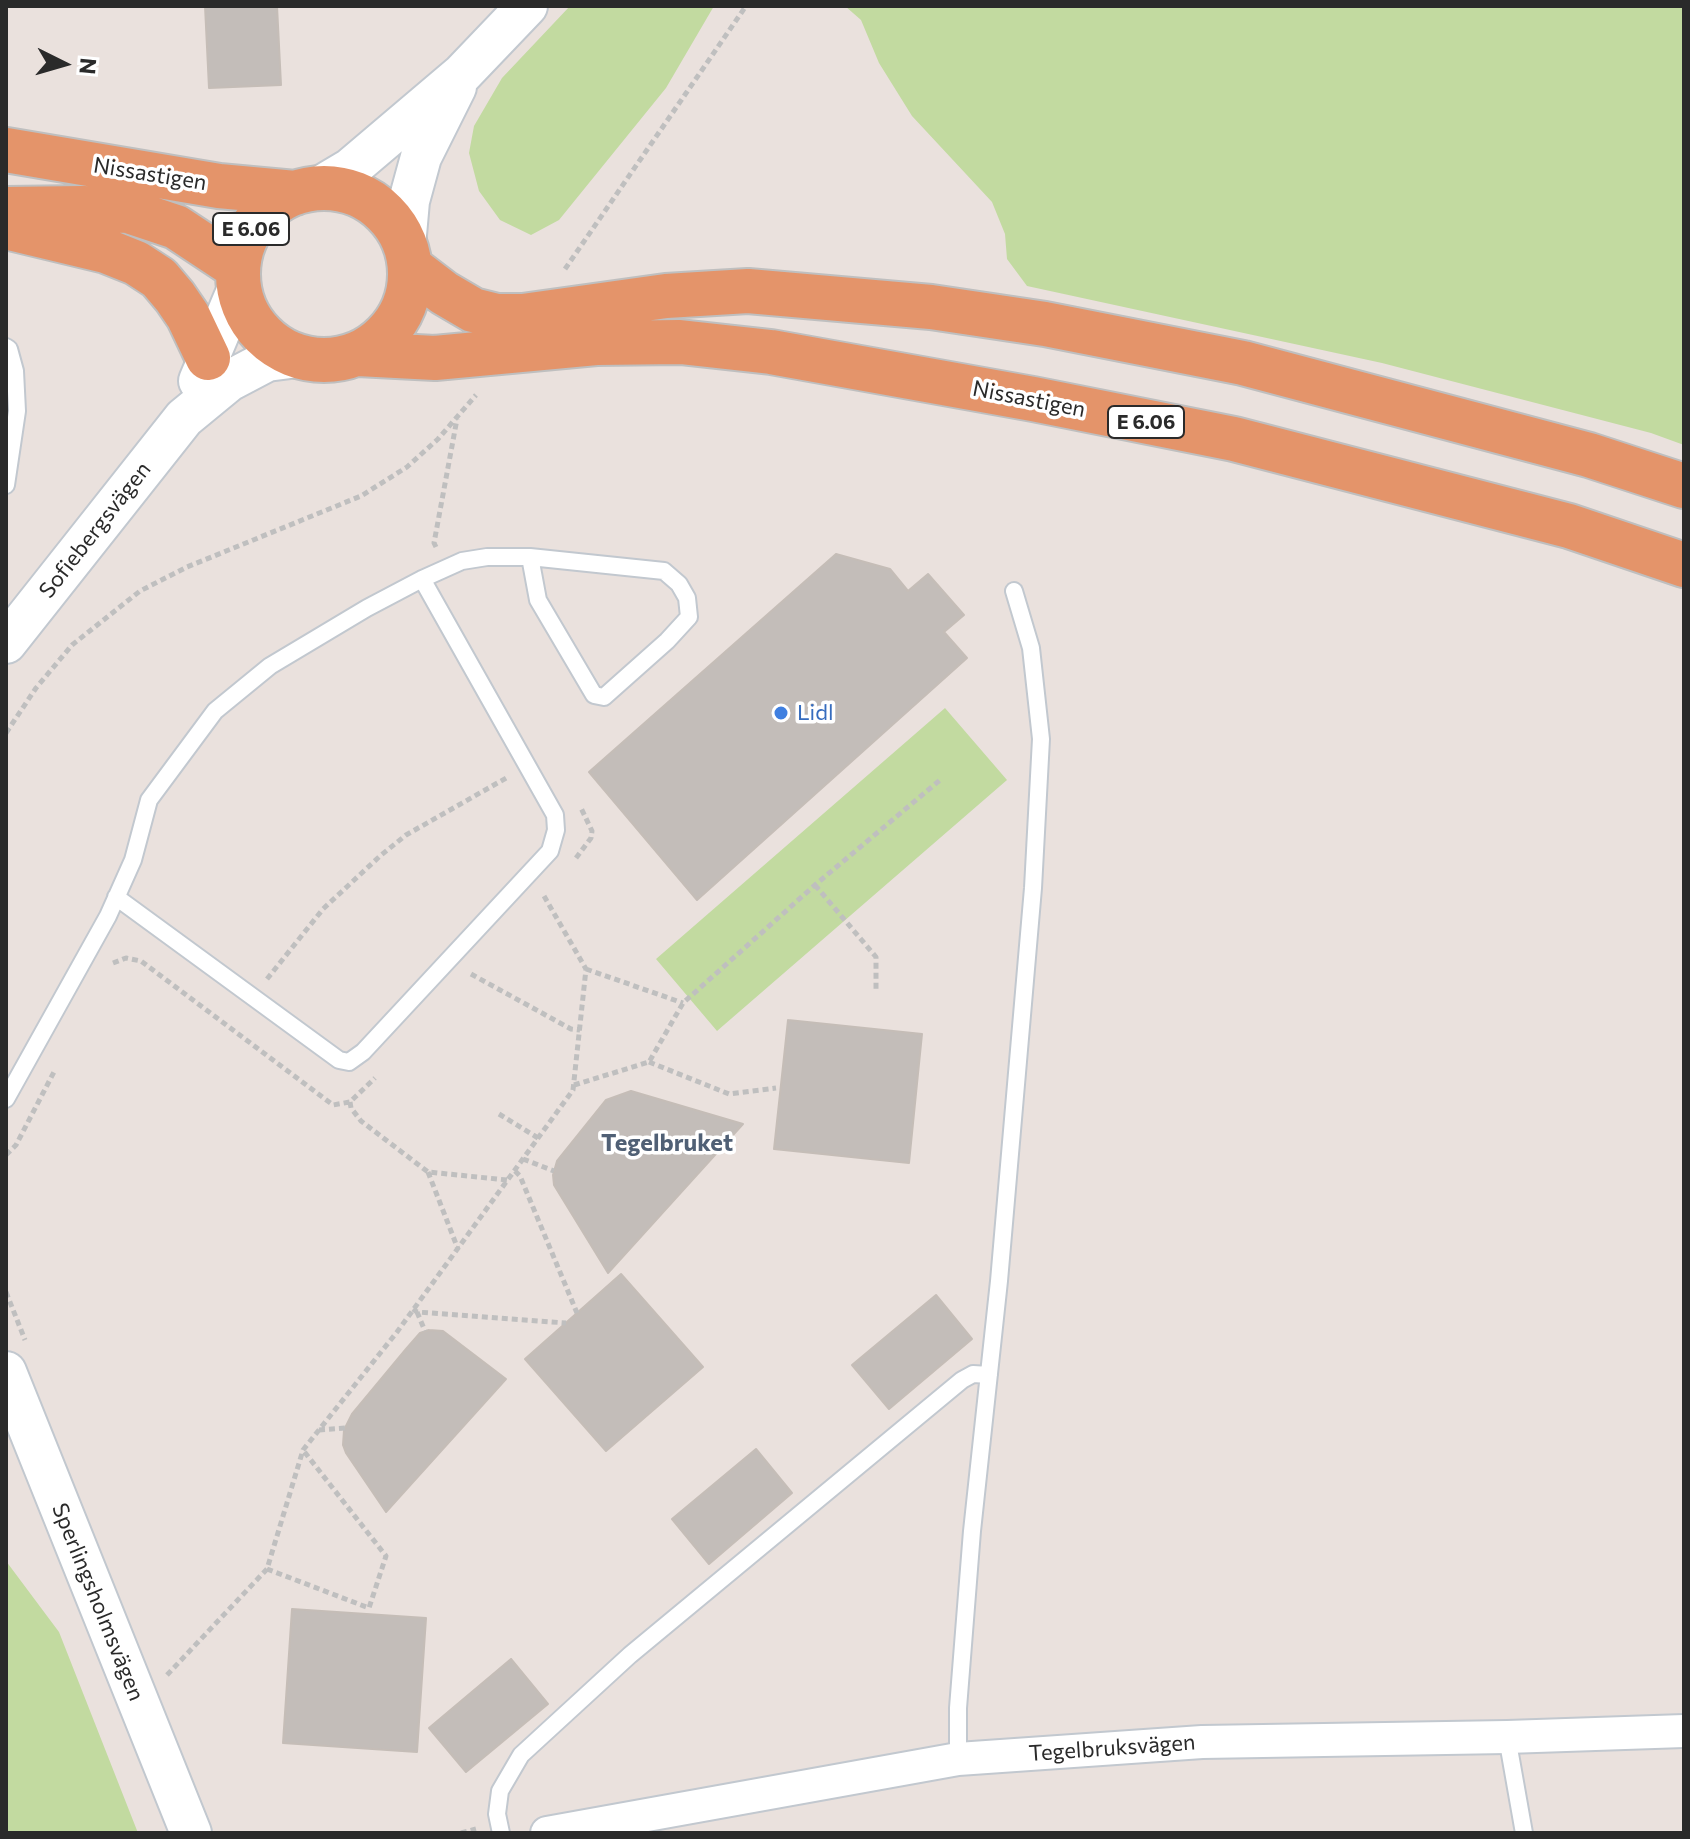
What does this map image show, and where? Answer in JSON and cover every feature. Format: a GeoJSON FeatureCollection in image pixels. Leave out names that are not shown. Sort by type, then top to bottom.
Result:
{"type":"FeatureCollection","features":[{"type":"Feature","properties":{"kind":"highway","name":"Nissastigen"},"geometry":{"type":"LineString","coordinates":[[6,150],[219,186],[306,191]]}},
{"type":"Feature","properties":{"kind":"highway","name":"E 6.06"},"geometry":{"type":"LineString","coordinates":[[408,256],[408,294],[398,319],[381,340],[358,354],[338,360],[318,361],[298,357],[270,341],[249,316],[238,277],[242,248],[262,215],[277,202],[306,191],[346,190],[372,202],[392,221],[408,256],[444,293],[473,310],[497,316],[523,316],[666,296],[748,291],[931,307],[1045,324],[1243,363],[1589,455],[1684,486]]}},
{"type":"Feature","properties":{"kind":"highway","name":"Nissastigen"},"geometry":{"type":"LineString","coordinates":[[6,209],[128,211],[176,227],[238,277]]}},
{"type":"Feature","properties":{"kind":"highway"},"geometry":{"type":"LineString","coordinates":[[6,227],[106,251],[136,263],[159,278],[175,297],[208,358]]}},
{"type":"Feature","properties":{"kind":"highway","name":"Nissastigen"},"geometry":{"type":"LineString","coordinates":[[358,354],[435,358],[596,343],[666,342],[771,352],[1234,439],[1569,526],[1684,565]]}},
{"type":"Feature","properties":{"kind":"street"},"geometry":{"type":"LineString","coordinates":[[306,191],[350,169],[462,74],[527,6]]}},
{"type":"Feature","properties":{"kind":"street"},"geometry":{"type":"LineString","coordinates":[[408,256],[409,201],[421,157],[462,74]]}},
{"type":"Feature","properties":{"kind":"street","name":"Sofiebergsvägen"},"geometry":{"type":"LineString","coordinates":[[184,418],[238,277]]}},
{"type":"Feature","properties":{"kind":"street","name":"Sofiebergsvägen"},"geometry":{"type":"LineString","coordinates":[[10,626],[184,418],[229,381],[267,361],[298,357]]}},
{"type":"Feature","properties":{"kind":"street","name":"Sperlingsholmsvägen"},"geometry":{"type":"LineString","coordinates":[[6,1372],[191,1833]]}},
{"type":"Feature","properties":{"kind":"street","name":"Tegelbruksvägen"},"geometry":{"type":"LineString","coordinates":[[547,1833],[958,1759],[1202,1742],[1684,1731]]}},
{"type":"Feature","properties":{"kind":"lane"},"geometry":{"type":"LineString","coordinates":[[6,347],[15,371],[17,411],[6,485]]}},
{"type":"Feature","properties":{"kind":"lane"},"geometry":{"type":"LineString","coordinates":[[6,1099],[116,897],[133,860],[149,800],[215,711],[270,666],[422,579],[462,561],[487,557],[530,557],[664,571],[679,584],[687,598],[689,617],[604,697],[594,695],[538,600],[530,557]]}},
{"type":"Feature","properties":{"kind":"lane"},"geometry":{"type":"LineString","coordinates":[[116,897],[339,1060],[349,1062],[363,1052],[550,851],[556,830],[555,815],[422,579]]}},
{"type":"Feature","properties":{"kind":"lane"},"geometry":{"type":"LineString","coordinates":[[958,1759],[958,1708],[972,1531],[999,1281],[1033,888],[1041,739],[1031,648],[1014,591]]}},
{"type":"Feature","properties":{"kind":"lane"},"geometry":{"type":"LineString","coordinates":[[501,1833],[497,1814],[500,1791],[521,1755],[630,1655],[962,1380],[973,1374],[989,1375]]}},
{"type":"Feature","properties":{"kind":"lane"},"geometry":{"type":"LineString","coordinates":[[1507,1737],[1524,1833]]}},
{"type":"Feature","properties":{"kind":"path"},"geometry":{"type":"LineString","coordinates":[[565,269],[746,6]]}},
{"type":"Feature","properties":{"kind":"path"},"geometry":{"type":"LineString","coordinates":[[6,733],[36,688],[72,645],[140,591],[187,567],[361,496],[407,467],[457,419],[476,394]]}},
{"type":"Feature","properties":{"kind":"path"},"geometry":{"type":"LineString","coordinates":[[434,543],[457,419]]}},
{"type":"Feature","properties":{"kind":"path"},"geometry":{"type":"LineString","coordinates":[[230,1029],[323,909],[380,856],[406,835],[527,765]]}},
{"type":"Feature","properties":{"kind":"path"},"geometry":{"type":"LineString","coordinates":[[649,1062],[683,1003],[815,885],[940,780]]}},
{"type":"Feature","properties":{"kind":"path"},"geometry":{"type":"LineString","coordinates":[[569,866],[591,838],[592,831],[579,804]]}},
{"type":"Feature","properties":{"kind":"path"},"geometry":{"type":"LineString","coordinates":[[815,885],[876,957],[876,992]]}},
{"type":"Feature","properties":{"kind":"path"},"geometry":{"type":"LineString","coordinates":[[534,905],[552,886]]}},
{"type":"Feature","properties":{"kind":"path"},"geometry":{"type":"LineString","coordinates":[[158,1684],[267,1569],[303,1450],[415,1311],[573,1090],[586,969],[543,895]]}},
{"type":"Feature","properties":{"kind":"path"},"geometry":{"type":"LineString","coordinates":[[107,972],[117,959],[141,961],[333,1105],[350,1102],[378,1075]]}},
{"type":"Feature","properties":{"kind":"path"},"geometry":{"type":"LineString","coordinates":[[461,985],[480,964]]}},
{"type":"Feature","properties":{"kind":"path"},"geometry":{"type":"LineString","coordinates":[[586,969],[683,1003]]}},
{"type":"Feature","properties":{"kind":"path"},"geometry":{"type":"LineString","coordinates":[[471,974],[571,1029],[580,1030]]}},
{"type":"Feature","properties":{"kind":"path"},"geometry":{"type":"LineString","coordinates":[[574,1085],[649,1062],[729,1094],[776,1088]]}},
{"type":"Feature","properties":{"kind":"path"},"geometry":{"type":"LineString","coordinates":[[6,1155],[16,1145],[58,1065]]}},
{"type":"Feature","properties":{"kind":"path"},"geometry":{"type":"LineString","coordinates":[[350,1102],[361,1121],[428,1172],[458,1249]]}},
{"type":"Feature","properties":{"kind":"path"},"geometry":{"type":"LineString","coordinates":[[499,1114],[538,1138]]}},
{"type":"Feature","properties":{"kind":"path"},"geometry":{"type":"LineString","coordinates":[[523,1159],[554,1171]]}},
{"type":"Feature","properties":{"kind":"path"},"geometry":{"type":"LineString","coordinates":[[515,1171],[520,1176],[577,1313]]}},
{"type":"Feature","properties":{"kind":"path"},"geometry":{"type":"LineString","coordinates":[[428,1172],[507,1180]]}},
{"type":"Feature","properties":{"kind":"path"},"geometry":{"type":"LineString","coordinates":[[415,1311],[566,1323]]}},
{"type":"Feature","properties":{"kind":"path"},"geometry":{"type":"LineString","coordinates":[[415,1311],[425,1331]]}},
{"type":"Feature","properties":{"kind":"path"},"geometry":{"type":"LineString","coordinates":[[319,1430],[345,1428]]}},
{"type":"Feature","properties":{"kind":"path"},"geometry":{"type":"LineString","coordinates":[[267,1569],[369,1608],[386,1556],[303,1450]]}},
{"type":"Feature","properties":{"kind":"green space"},"geometry":{"type":"Polygon","coordinates":[[[570,6],[714,6],[666,88],[559,220],[531,235],[500,220],[479,191],[469,153],[474,126],[502,78],[570,6]]]}},
{"type":"Feature","properties":{"kind":"green space"},"geometry":{"type":"Polygon","coordinates":[[[845,6],[1684,6],[1684,445],[1651,433],[1382,363],[1027,286],[1007,259],[1005,234],[992,202],[912,116],[879,63],[861,20],[845,6]]]}},
{"type":"Feature","properties":{"kind":"green space"},"geometry":{"type":"Polygon","coordinates":[[[945,708],[1007,780],[717,1031],[656,959],[945,708]]]}},
{"type":"Feature","properties":{"kind":"green space"},"geometry":{"type":"Polygon","coordinates":[[[6,1561],[59,1632],[138,1833],[6,1833],[6,1561]]]}},
{"type":"Feature","properties":{"kind":"building"},"geometry":{"type":"Polygon","coordinates":[[[205,6],[277,6],[281,85],[209,88],[205,6]]]}},
{"type":"Feature","properties":{"kind":"building","name":"Lidl"},"geometry":{"type":"Polygon","coordinates":[[[836,554],[890,569],[908,591],[928,574],[964,615],[944,632],[967,658],[697,900],[589,772],[836,554]]]}},
{"type":"Feature","properties":{"kind":"building"},"geometry":{"type":"Polygon","coordinates":[[[788,1020],[922,1034],[909,1163],[774,1149],[788,1020]]]}},
{"type":"Feature","properties":{"kind":"building"},"geometry":{"type":"Polygon","coordinates":[[[631,1091],[743,1124],[608,1273],[554,1185],[553,1175],[557,1161],[606,1100],[631,1091]]]}},
{"type":"Feature","properties":{"kind":"building"},"geometry":{"type":"Polygon","coordinates":[[[621,1274],[703,1367],[606,1451],[525,1359],[621,1274]]]}},
{"type":"Feature","properties":{"kind":"building"},"geometry":{"type":"Polygon","coordinates":[[[936,1295],[972,1339],[889,1409],[852,1365],[936,1295]]]}},
{"type":"Feature","properties":{"kind":"building"},"geometry":{"type":"Polygon","coordinates":[[[443,1331],[506,1379],[386,1512],[346,1453],[344,1430],[352,1414],[406,1349],[420,1333],[443,1331]]]}},
{"type":"Feature","properties":{"kind":"building"},"geometry":{"type":"Polygon","coordinates":[[[756,1449],[792,1493],[709,1564],[672,1519],[756,1449]]]}},
{"type":"Feature","properties":{"kind":"building"},"geometry":{"type":"Polygon","coordinates":[[[292,1609],[426,1618],[417,1752],[283,1743],[292,1609]]]}},
{"type":"Feature","properties":{"kind":"building"},"geometry":{"type":"Polygon","coordinates":[[[511,1659],[548,1704],[466,1772],[429,1728],[511,1659]]]}},
{"type":"Feature","properties":{"kind":"place","name":"Lidl"},"geometry":{"type":"Point","coordinates":[781,713]}},
{"type":"Feature","properties":{"kind":"district","name":"Tegelbruket"},"geometry":{"type":"Point","coordinates":[667,1143]}}]}
